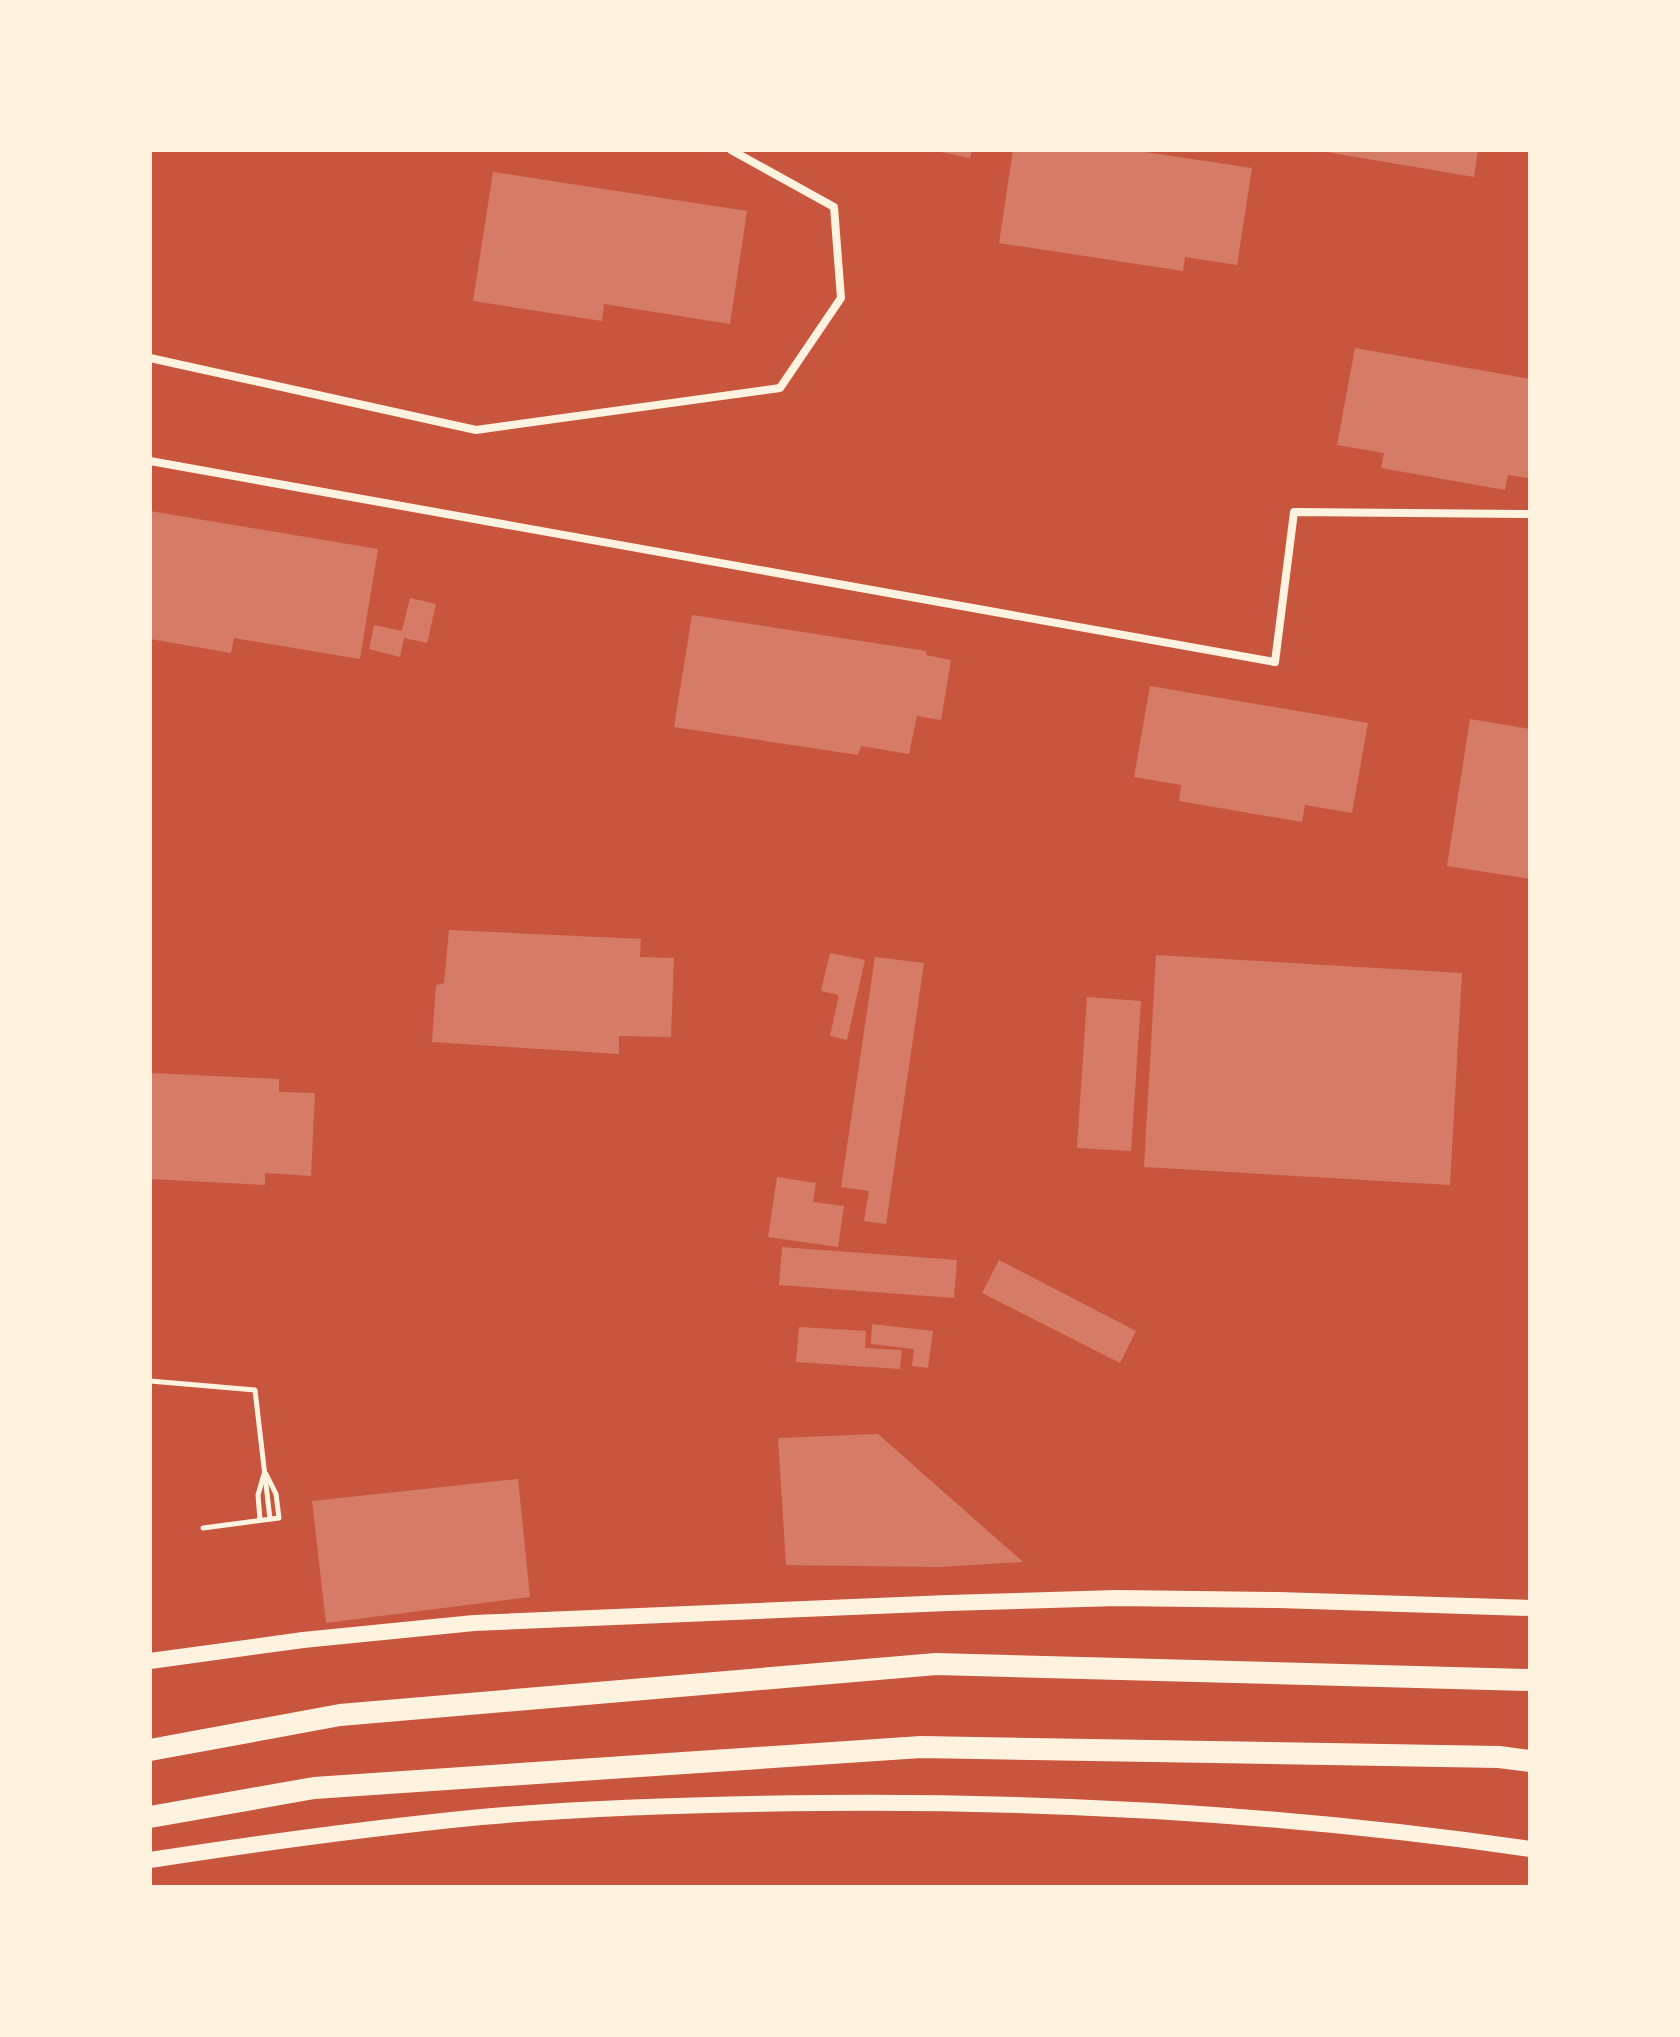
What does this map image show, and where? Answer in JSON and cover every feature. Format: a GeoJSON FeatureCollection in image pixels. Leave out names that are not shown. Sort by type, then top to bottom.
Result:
{"type":"FeatureCollection","features":[{"type":"Feature","properties":{"kind":"highway"},"geometry":{"type":"LineString","coordinates":[[150,1750],[340,1715],[936,1664],[1530,1680]]}},
{"type":"Feature","properties":{"kind":"highway"},"geometry":{"type":"LineString","coordinates":[[150,1817],[314,1788],[921,1747],[1499,1757],[1530,1761]]}},
{"type":"Feature","properties":{"kind":"main road"},"geometry":{"type":"LineString","coordinates":[[150,1661],[303,1640],[474,1623],[932,1603],[1117,1598],[1530,1608]]}},
{"type":"Feature","properties":{"kind":"main road"},"geometry":{"type":"LineString","coordinates":[[150,1860],[307,1836],[484,1817],[708,1804],[922,1802],[1049,1805],[1305,1823],[1530,1849]]}},
{"type":"Feature","properties":{"kind":"street"},"geometry":{"type":"LineString","coordinates":[[150,358],[476,430],[780,388],[841,298],[834,207],[731,150]]}},
{"type":"Feature","properties":{"kind":"street"},"geometry":{"type":"LineString","coordinates":[[150,461],[1275,662],[1294,512],[1530,514]]}},
{"type":"Feature","properties":{"kind":"path"},"geometry":{"type":"LineString","coordinates":[[150,1381],[255,1390],[270,1519]]}},
{"type":"Feature","properties":{"kind":"path"},"geometry":{"type":"LineString","coordinates":[[203,1528],[279,1518],[276,1494],[264,1471]]}},
{"type":"Feature","properties":{"kind":"path"},"geometry":{"type":"LineString","coordinates":[[260,1520],[258,1495],[264,1471]]}},
{"type":"Feature","properties":{"kind":"building"},"geometry":{"type":"Polygon","coordinates":[[[931,150],[972,150],[970,158],[931,150]]]}},
{"type":"Feature","properties":{"kind":"building"},"geometry":{"type":"Polygon","coordinates":[[[1013,150],[1132,150],[1252,168],[1237,265],[1185,257],[1183,271],[999,243],[1013,150]]]}},
{"type":"Feature","properties":{"kind":"building"},"geometry":{"type":"Polygon","coordinates":[[[1315,150],[1478,150],[1474,177],[1315,150]]]}},
{"type":"Feature","properties":{"kind":"building"},"geometry":{"type":"Polygon","coordinates":[[[493,172],[747,211],[730,324],[604,304],[602,321],[473,301],[493,172]]]}},
{"type":"Feature","properties":{"kind":"building"},"geometry":{"type":"Polygon","coordinates":[[[1355,348],[1530,379],[1528,478],[1508,475],[1505,490],[1381,468],[1384,453],[1337,445],[1355,348]]]}},
{"type":"Feature","properties":{"kind":"building"},"geometry":{"type":"Polygon","coordinates":[[[150,511],[378,549],[360,659],[234,638],[231,653],[150,639],[150,511]]]}},
{"type":"Feature","properties":{"kind":"building"},"geometry":{"type":"Polygon","coordinates":[[[410,598],[436,604],[427,643],[404,638],[400,657],[369,649],[374,625],[402,631],[410,598]]]}},
{"type":"Feature","properties":{"kind":"building"},"geometry":{"type":"Polygon","coordinates":[[[692,615],[926,651],[926,655],[951,660],[941,720],[917,716],[909,754],[861,746],[858,755],[674,727],[692,615]]]}},
{"type":"Feature","properties":{"kind":"building"},"geometry":{"type":"Polygon","coordinates":[[[1150,686],[1368,723],[1352,813],[1305,805],[1302,822],[1179,801],[1181,785],[1134,777],[1150,686]]]}},
{"type":"Feature","properties":{"kind":"building"},"geometry":{"type":"Polygon","coordinates":[[[1470,719],[1530,729],[1530,879],[1447,866],[1470,719]]]}},
{"type":"Feature","properties":{"kind":"building"},"geometry":{"type":"Polygon","coordinates":[[[449,930],[641,939],[640,957],[674,958],[671,1037],[619,1036],[619,1054],[432,1042],[436,985],[444,983],[449,930]]]}},
{"type":"Feature","properties":{"kind":"building"},"geometry":{"type":"Polygon","coordinates":[[[830,953],[865,960],[847,1040],[830,1036],[839,995],[821,991],[830,953]]]}},
{"type":"Feature","properties":{"kind":"building"},"geometry":{"type":"Polygon","coordinates":[[[1156,955],[1462,973],[1450,1185],[1144,1167],[1156,955]]]}},
{"type":"Feature","properties":{"kind":"building"},"geometry":{"type":"Polygon","coordinates":[[[875,957],[924,963],[886,1224],[864,1221],[869,1191],[841,1187],[875,957]]]}},
{"type":"Feature","properties":{"kind":"building"},"geometry":{"type":"Polygon","coordinates":[[[1087,997],[1141,1001],[1131,1151],[1077,1148],[1087,997]]]}},
{"type":"Feature","properties":{"kind":"building"},"geometry":{"type":"Polygon","coordinates":[[[150,1073],[279,1079],[279,1092],[315,1093],[311,1176],[265,1173],[265,1185],[150,1179],[150,1073]]]}},
{"type":"Feature","properties":{"kind":"building"},"geometry":{"type":"Polygon","coordinates":[[[777,1177],[816,1183],[813,1202],[844,1206],[838,1247],[768,1237],[777,1177]]]}},
{"type":"Feature","properties":{"kind":"building"},"geometry":{"type":"Polygon","coordinates":[[[782,1247],[957,1260],[954,1298],[779,1285],[782,1247]]]}},
{"type":"Feature","properties":{"kind":"building"},"geometry":{"type":"Polygon","coordinates":[[[999,1260],[1136,1331],[1120,1363],[982,1293],[999,1260]]]}},
{"type":"Feature","properties":{"kind":"building"},"geometry":{"type":"Polygon","coordinates":[[[872,1324],[933,1331],[928,1368],[912,1366],[914,1349],[871,1344],[872,1324]]]}},
{"type":"Feature","properties":{"kind":"building"},"geometry":{"type":"Polygon","coordinates":[[[799,1327],[866,1331],[865,1348],[902,1350],[900,1369],[796,1362],[799,1327]]]}},
{"type":"Feature","properties":{"kind":"building"},"geometry":{"type":"Polygon","coordinates":[[[878,1434],[1023,1562],[939,1567],[786,1565],[778,1438],[878,1434]]]}},
{"type":"Feature","properties":{"kind":"building"},"geometry":{"type":"Polygon","coordinates":[[[518,1479],[530,1597],[326,1623],[312,1501],[518,1479]]]}}]}
